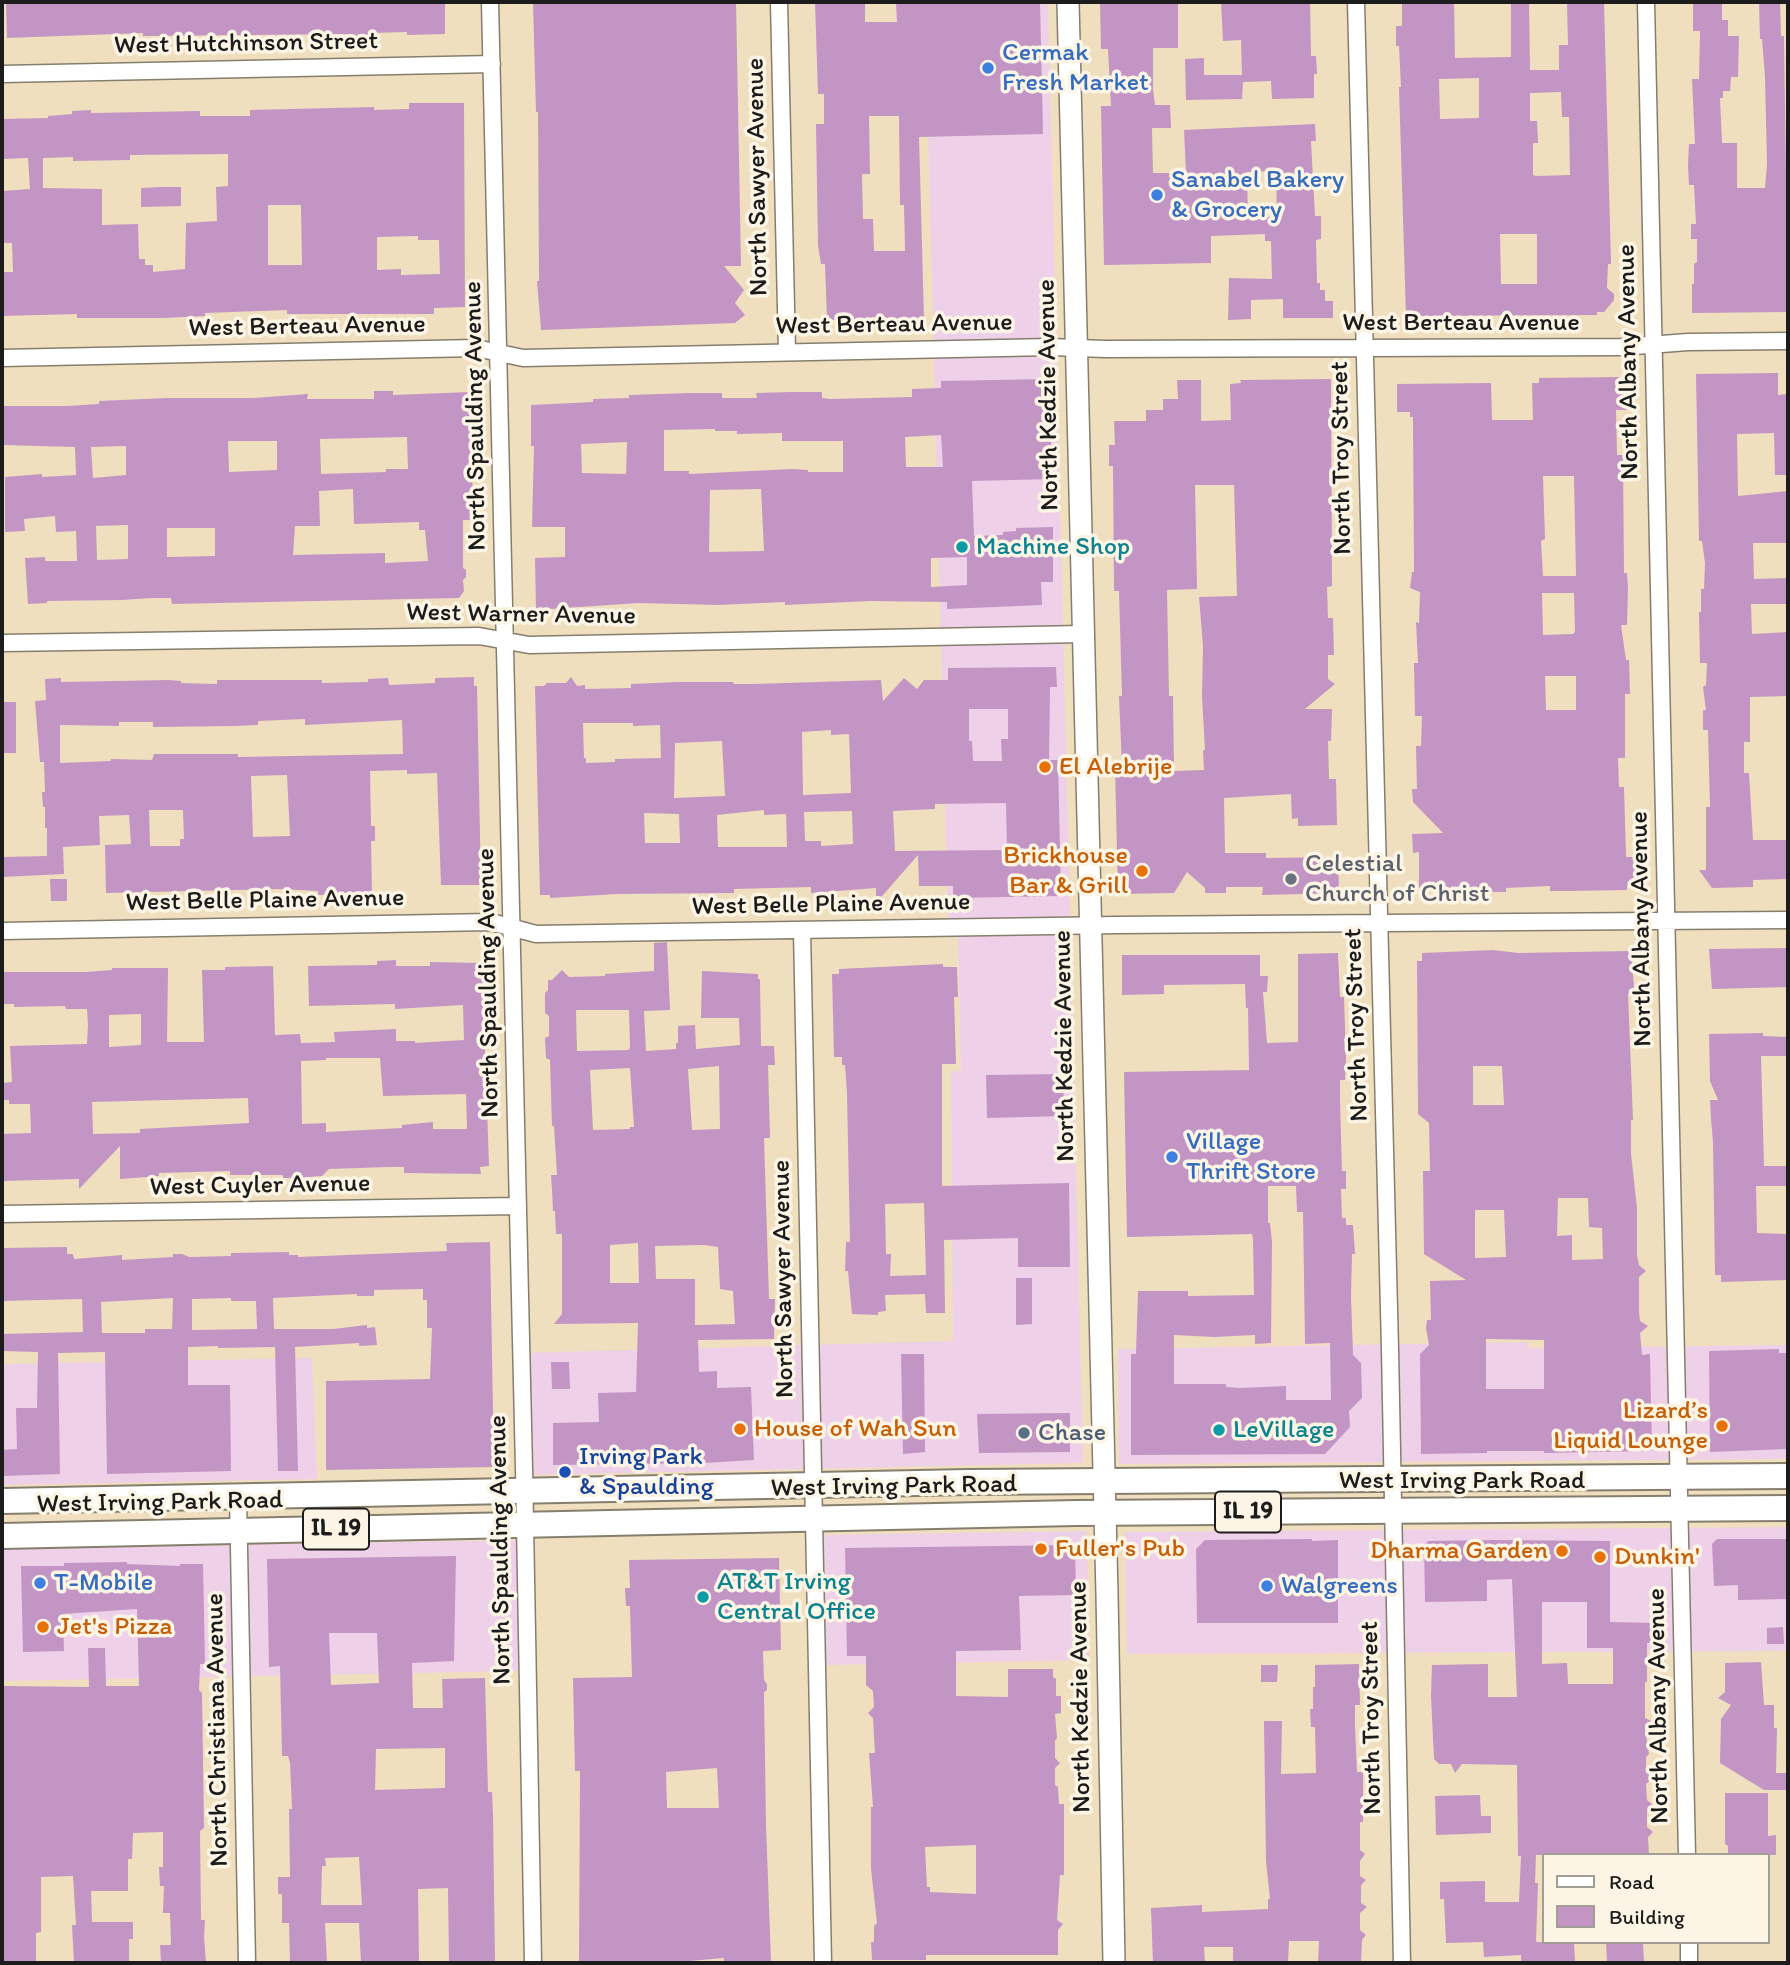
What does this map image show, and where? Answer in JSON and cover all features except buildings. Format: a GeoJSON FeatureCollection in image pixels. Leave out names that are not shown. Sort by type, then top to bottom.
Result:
{"type":"FeatureCollection","features":[{"type":"Feature","properties":{"kind":"main road","name":"North Kedzie Avenue"},"geometry":{"type":"LineString","coordinates":[[1068,2],[1114,1963]]}},
{"type":"Feature","properties":{"kind":"main road","name":"West Irving Park Road"},"geometry":{"type":"LineString","coordinates":[[2,1502],[525,1489],[1788,1476]]}},
{"type":"Feature","properties":{"kind":"main road","name":"West Irving Park Road"},"geometry":{"type":"LineString","coordinates":[[2,1536],[1105,1513],[1788,1508]]}},
{"type":"Feature","properties":{"kind":"street","name":"North Spaulding Avenue"},"geometry":{"type":"LineString","coordinates":[[491,2],[525,1489],[533,1963]]}},
{"type":"Feature","properties":{"kind":"street","name":"North Sawyer Avenue"},"geometry":{"type":"LineString","coordinates":[[779,2],[787,352]]}},
{"type":"Feature","properties":{"kind":"street","name":"North Troy Street"},"geometry":{"type":"LineString","coordinates":[[1356,2],[1402,1963]]}},
{"type":"Feature","properties":{"kind":"street","name":"North Albany Avenue"},"geometry":{"type":"LineString","coordinates":[[1646,2],[1687,1853]]}},
{"type":"Feature","properties":{"kind":"street","name":"West Hutchinson Street"},"geometry":{"type":"LineString","coordinates":[[2,74],[492,64]]}},
{"type":"Feature","properties":{"kind":"street","name":"West Berteau Avenue"},"geometry":{"type":"LineString","coordinates":[[2,358],[476,348],[523,358],[1076,348],[1364,348],[1788,341]]}},
{"type":"Feature","properties":{"kind":"street","name":"West Warner Avenue"},"geometry":{"type":"LineString","coordinates":[[2,643],[479,635],[529,645],[1082,634]]}},
{"type":"Feature","properties":{"kind":"street","name":"West Belle Plaine Avenue"},"geometry":{"type":"LineString","coordinates":[[2,931],[486,922],[534,934],[1090,925],[1788,920]]}},
{"type":"Feature","properties":{"kind":"street","name":"North Sawyer Avenue"},"geometry":{"type":"LineString","coordinates":[[802,930],[823,1963]]}},
{"type":"Feature","properties":{"kind":"street","name":"West Cuyler Avenue"},"geometry":{"type":"LineString","coordinates":[[2,1214],[518,1206]]}},
{"type":"Feature","properties":{"kind":"street","name":"North Christiana Avenue"},"geometry":{"type":"LineString","coordinates":[[237,1496],[247,1963]]}},
{"type":"Feature","properties":{"kind":"street"},"geometry":{"type":"LineString","coordinates":[[1689,1944],[1689,1963]]}},
{"type":"Feature","properties":{"kind":"shaded area"},"geometry":{"type":"Polygon","coordinates":[[[925,2],[1048,2],[1083,1463],[527,1475],[523,1353],[953,1341],[951,1071],[961,1071],[958,926],[948,925],[925,2]]]}},
{"type":"Feature","properties":{"kind":"shaded area"},"geometry":{"type":"Polygon","coordinates":[[[1527,1342],[1529,1348],[1788,1345],[1788,1459],[1119,1464],[1118,1349],[1527,1342]]]}},
{"type":"Feature","properties":{"kind":"shaded area"},"geometry":{"type":"Polygon","coordinates":[[[312,1358],[317,1479],[2,1485],[2,1364],[312,1358]]]}},
{"type":"Feature","properties":{"kind":"shaded area"},"geometry":{"type":"Polygon","coordinates":[[[1788,1527],[1788,1651],[1127,1654],[1125,1532],[1788,1527]]]}},
{"type":"Feature","properties":{"kind":"shaded area"},"geometry":{"type":"Polygon","coordinates":[[[1087,1531],[1089,1660],[824,1665],[819,1535],[1087,1531]]]}},
{"type":"Feature","properties":{"kind":"shaded area"},"geometry":{"type":"Polygon","coordinates":[[[518,1540],[521,1671],[2,1681],[2,1549],[518,1540]]]}},
{"type":"Feature","properties":{"kind":"place","name":"Cermak Fresh Market"},"geometry":{"type":"Point","coordinates":[988,68]}},
{"type":"Feature","properties":{"kind":"place","name":"Sanabel Bakery & Grocery"},"geometry":{"type":"Point","coordinates":[1157,195]}},
{"type":"Feature","properties":{"kind":"place","name":"Machine Shop"},"geometry":{"type":"Point","coordinates":[962,547]}},
{"type":"Feature","properties":{"kind":"place","name":"El Alebrije"},"geometry":{"type":"Point","coordinates":[1045,767]}},
{"type":"Feature","properties":{"kind":"place","name":"Brickhouse Bar & Grill"},"geometry":{"type":"Point","coordinates":[1142,871]}},
{"type":"Feature","properties":{"kind":"place","name":"Celestial Church of Christ"},"geometry":{"type":"Point","coordinates":[1291,879]}},
{"type":"Feature","properties":{"kind":"place","name":"Village Thrift Store"},"geometry":{"type":"Point","coordinates":[1172,1157]}},
{"type":"Feature","properties":{"kind":"place","name":"Lizard’s Liquid Lounge"},"geometry":{"type":"Point","coordinates":[1722,1426]}},
{"type":"Feature","properties":{"kind":"place","name":"House of Wah Sun"},"geometry":{"type":"Point","coordinates":[740,1429]}},
{"type":"Feature","properties":{"kind":"place","name":"LeVillage"},"geometry":{"type":"Point","coordinates":[1219,1430]}},
{"type":"Feature","properties":{"kind":"place","name":"Chase"},"geometry":{"type":"Point","coordinates":[1024,1433]}},
{"type":"Feature","properties":{"kind":"place","name":"Irving Park & Spaulding"},"geometry":{"type":"Point","coordinates":[565,1472]}},
{"type":"Feature","properties":{"kind":"place","name":"Fuller's Pub"},"geometry":{"type":"Point","coordinates":[1041,1549]}},
{"type":"Feature","properties":{"kind":"place","name":"Dharma Garden"},"geometry":{"type":"Point","coordinates":[1562,1551]}},
{"type":"Feature","properties":{"kind":"place","name":"Dunkin'"},"geometry":{"type":"Point","coordinates":[1600,1557]}},
{"type":"Feature","properties":{"kind":"place","name":"T-Mobile"},"geometry":{"type":"Point","coordinates":[40,1583]}},
{"type":"Feature","properties":{"kind":"place","name":"Walgreens"},"geometry":{"type":"Point","coordinates":[1267,1586]}},
{"type":"Feature","properties":{"kind":"place","name":"AT&T Irving Central Office"},"geometry":{"type":"Point","coordinates":[703,1597]}},
{"type":"Feature","properties":{"kind":"place","name":"Jet's Pizza"},"geometry":{"type":"Point","coordinates":[43,1627]}}]}
